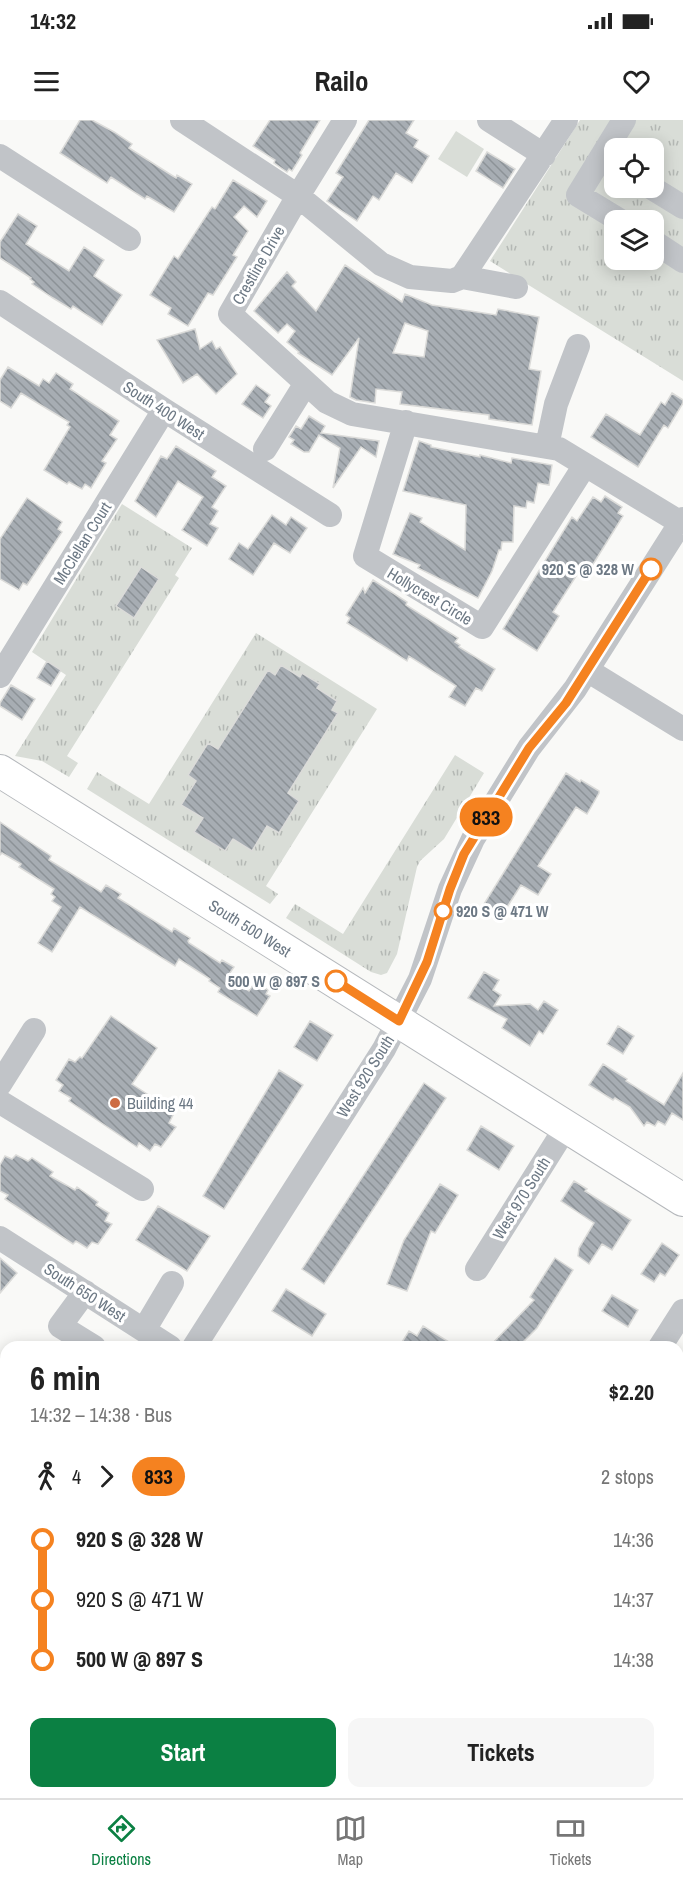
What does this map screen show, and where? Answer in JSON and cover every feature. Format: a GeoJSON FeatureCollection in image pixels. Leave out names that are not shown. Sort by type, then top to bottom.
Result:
{"type":"FeatureCollection","features":[{"type":"Feature","properties":{"kind":"main road","name":"South 500 West"},"geometry":{"type":"LineString","coordinates":[[0,771],[683,1200]]}},
{"type":"Feature","properties":{"kind":"street"},"geometry":{"type":"LineString","coordinates":[[182,120],[298,196],[381,264],[410,277],[452,281],[462,277],[516,287]]}},
{"type":"Feature","properties":{"kind":"street"},"geometry":{"type":"LineString","coordinates":[[298,196],[345,120]]}},
{"type":"Feature","properties":{"kind":"street"},"geometry":{"type":"LineString","coordinates":[[489,120],[544,156]]}},
{"type":"Feature","properties":{"kind":"street"},"geometry":{"type":"LineString","coordinates":[[462,277],[566,120]]}},
{"type":"Feature","properties":{"kind":"street"},"geometry":{"type":"LineString","coordinates":[[617,138],[624,120]]}},
{"type":"Feature","properties":{"kind":"street"},"geometry":{"type":"LineString","coordinates":[[0,156],[129,239]]}},
{"type":"Feature","properties":{"kind":"street"},"geometry":{"type":"LineString","coordinates":[[604,165],[578,195],[604,211]]}},
{"type":"Feature","properties":{"kind":"street"},"geometry":{"type":"LineString","coordinates":[[664,195],[683,207]]}},
{"type":"Feature","properties":{"kind":"street","name":"Crestline Drive"},"geometry":{"type":"LineString","coordinates":[[298,196],[230,314],[327,402],[352,414],[560,449],[682,521]]}},
{"type":"Feature","properties":{"kind":"street"},"geometry":{"type":"LineString","coordinates":[[664,249],[683,261]]}},
{"type":"Feature","properties":{"kind":"street","name":"South 400 West"},"geometry":{"type":"LineString","coordinates":[[0,302],[164,410],[330,515]]}},
{"type":"Feature","properties":{"kind":"street"},"geometry":{"type":"LineString","coordinates":[[547,446],[556,404],[578,346]]}},
{"type":"Feature","properties":{"kind":"street"},"geometry":{"type":"LineString","coordinates":[[265,449],[306,383]]}},
{"type":"Feature","properties":{"kind":"street","name":"McClellan Court"},"geometry":{"type":"LineString","coordinates":[[0,676],[164,410]]}},
{"type":"Feature","properties":{"kind":"street","name":"Hollycrest Circle"},"geometry":{"type":"LineString","coordinates":[[406,422],[365,556],[482,627],[585,465]]}},
{"type":"Feature","properties":{"kind":"street","name":"West 920 South"},"geometry":{"type":"LineString","coordinates":[[198,1341],[384,1049],[427,962],[450,889],[464,854],[529,748],[566,703],[587,670],[673,555],[682,521]]}},
{"type":"Feature","properties":{"kind":"street"},"geometry":{"type":"LineString","coordinates":[[587,670],[683,729]]}},
{"type":"Feature","properties":{"kind":"street"},"geometry":{"type":"LineString","coordinates":[[0,1084],[34,1030]]}},
{"type":"Feature","properties":{"kind":"street"},"geometry":{"type":"LineString","coordinates":[[0,1102],[142,1189]]}},
{"type":"Feature","properties":{"kind":"street","name":"West 970 South"},"geometry":{"type":"LineString","coordinates":[[477,1269],[566,1127]]}},
{"type":"Feature","properties":{"kind":"street","name":"South 650 West"},"geometry":{"type":"LineString","coordinates":[[0,1238],[161,1341]]}},
{"type":"Feature","properties":{"kind":"street"},"geometry":{"type":"LineString","coordinates":[[144,1330],[172,1283]]}},
{"type":"Feature","properties":{"kind":"street"},"geometry":{"type":"LineString","coordinates":[[84,1341],[60,1326],[85,1292]]}},
{"type":"Feature","properties":{"kind":"street"},"geometry":{"type":"LineString","coordinates":[[664,1341],[683,1311]]}},
{"type":"Feature","properties":{"kind":"green space"},"geometry":{"type":"Polygon","coordinates":[[[580,120],[683,120],[683,381],[490,261],[580,120]]]}},
{"type":"Feature","properties":{"kind":"green space"},"geometry":{"type":"Polygon","coordinates":[[[456,131],[484,149],[467,177],[438,159],[456,131]]]}},
{"type":"Feature","properties":{"kind":"green space"},"geometry":{"type":"Polygon","coordinates":[[[122,504],[192,548],[175,575],[179,578],[67,756],[78,763],[69,777],[42,761],[15,756],[66,675],[32,652],[122,504]]]}},
{"type":"Feature","properties":{"kind":"green space"},"geometry":{"type":"Polygon","coordinates":[[[256,633],[377,709],[266,886],[278,894],[270,904],[87,789],[97,772],[149,804],[256,633]]]}},
{"type":"Feature","properties":{"kind":"green space"},"geometry":{"type":"Polygon","coordinates":[[[455,755],[484,773],[444,839],[420,861],[417,867],[397,954],[387,973],[381,975],[371,972],[286,918],[295,904],[343,934],[455,755]]]}},
{"type":"Feature","properties":{"kind":"building"},"geometry":{"type":"Polygon","coordinates":[[[80,120],[92,120],[114,132],[132,144],[129,148],[176,178],[177,175],[192,184],[174,212],[147,196],[145,199],[111,177],[107,183],[60,153],[80,120]]]}},
{"type":"Feature","properties":{"kind":"building"},"geometry":{"type":"Polygon","coordinates":[[[270,120],[320,120],[292,171],[289,169],[287,172],[274,163],[275,160],[253,146],[270,120]]]}},
{"type":"Feature","properties":{"kind":"building"},"geometry":{"type":"Polygon","coordinates":[[[369,120],[414,120],[406,133],[418,140],[414,147],[429,156],[412,183],[396,173],[379,200],[373,196],[357,221],[327,201],[343,177],[336,173],[369,120]]]}},
{"type":"Feature","properties":{"kind":"building"},"geometry":{"type":"Polygon","coordinates":[[[487,152],[515,169],[503,188],[476,171],[487,152]]]}},
{"type":"Feature","properties":{"kind":"building"},"geometry":{"type":"Polygon","coordinates":[[[233,180],[267,201],[257,217],[244,206],[234,217],[248,231],[233,255],[237,257],[213,295],[208,293],[188,326],[168,314],[171,308],[150,295],[174,256],[178,259],[212,207],[215,209],[233,180]]]}},
{"type":"Feature","properties":{"kind":"building"},"geometry":{"type":"Polygon","coordinates":[[[18,214],[37,226],[26,244],[69,271],[84,247],[104,260],[94,276],[122,295],[102,325],[73,306],[71,309],[53,298],[32,284],[34,282],[31,278],[0,258],[0,242],[18,214]]]}},
{"type":"Feature","properties":{"kind":"building"},"geometry":{"type":"Polygon","coordinates":[[[345,265],[402,302],[405,294],[432,305],[496,315],[498,309],[539,317],[529,369],[541,371],[532,425],[489,419],[489,415],[400,404],[402,392],[376,389],[375,403],[356,400],[350,397],[359,338],[332,375],[298,353],[287,342],[295,331],[287,324],[278,333],[254,311],[287,272],[296,282],[292,286],[316,311],[345,265]],[[405,323],[393,353],[424,357],[428,331],[405,323]]]}},
{"type":"Feature","properties":{"kind":"building"},"geometry":{"type":"Polygon","coordinates":[[[195,329],[200,349],[212,341],[216,349],[220,347],[237,374],[216,394],[197,374],[183,383],[157,340],[195,329]]]}},
{"type":"Feature","properties":{"kind":"building"},"geometry":{"type":"Polygon","coordinates":[[[8,367],[39,386],[43,379],[49,383],[56,373],[73,384],[70,389],[119,421],[110,435],[117,439],[102,461],[106,463],[91,488],[85,484],[82,489],[69,482],[67,484],[44,470],[70,427],[67,425],[69,422],[21,393],[11,408],[0,401],[0,380],[8,367]]]}},
{"type":"Feature","properties":{"kind":"building"},"geometry":{"type":"Polygon","coordinates":[[[256,385],[270,395],[265,402],[271,406],[263,418],[242,404],[256,385]]]}},
{"type":"Feature","properties":{"kind":"building"},"geometry":{"type":"Polygon","coordinates":[[[672,393],[683,400],[683,403],[668,428],[664,425],[638,467],[591,437],[606,414],[640,435],[661,402],[665,405],[672,393]]]}},
{"type":"Feature","properties":{"kind":"building"},"geometry":{"type":"Polygon","coordinates":[[[309,416],[325,426],[321,433],[379,441],[376,457],[361,447],[333,488],[340,448],[319,435],[309,452],[304,452],[291,444],[294,440],[289,437],[296,426],[301,429],[309,416]]]}},
{"type":"Feature","properties":{"kind":"building"},"geometry":{"type":"Polygon","coordinates":[[[419,441],[431,447],[511,463],[512,458],[552,465],[549,485],[538,483],[534,503],[527,501],[526,508],[514,506],[513,542],[502,542],[492,571],[478,598],[418,568],[420,565],[393,554],[410,513],[422,518],[420,522],[465,550],[466,505],[403,491],[419,441]]]}},
{"type":"Feature","properties":{"kind":"building"},"geometry":{"type":"Polygon","coordinates":[[[176,446],[216,471],[212,477],[226,486],[212,507],[218,511],[210,524],[218,528],[207,546],[182,530],[203,497],[178,481],[156,517],[135,501],[161,456],[167,459],[176,446]]]}},
{"type":"Feature","properties":{"kind":"building"},"geometry":{"type":"Polygon","coordinates":[[[605,496],[622,507],[618,513],[623,516],[587,574],[580,570],[553,612],[559,616],[537,651],[503,629],[572,517],[577,521],[593,497],[601,502],[605,496]]]}},
{"type":"Feature","properties":{"kind":"building"},"geometry":{"type":"Polygon","coordinates":[[[27,498],[62,522],[58,529],[62,532],[27,585],[23,583],[19,590],[0,579],[0,539],[27,498]]]}},
{"type":"Feature","properties":{"kind":"building"},"geometry":{"type":"Polygon","coordinates":[[[272,515],[286,525],[291,517],[307,528],[290,553],[274,543],[253,575],[229,559],[239,543],[248,549],[272,515]]]}},
{"type":"Feature","properties":{"kind":"building"},"geometry":{"type":"Polygon","coordinates":[[[141,567],[159,579],[134,618],[116,606],[141,567]]]}},
{"type":"Feature","properties":{"kind":"building"},"geometry":{"type":"Polygon","coordinates":[[[373,580],[407,602],[406,605],[458,638],[455,642],[460,645],[459,647],[495,669],[482,691],[476,688],[465,706],[449,697],[456,686],[409,656],[407,661],[347,623],[350,618],[346,615],[363,588],[365,593],[373,580]]]}},
{"type":"Feature","properties":{"kind":"building"},"geometry":{"type":"Polygon","coordinates":[[[47,661],[61,670],[51,686],[37,678],[47,661]]]}},
{"type":"Feature","properties":{"kind":"building"},"geometry":{"type":"Polygon","coordinates":[[[281,665],[300,677],[302,673],[320,684],[317,688],[337,701],[332,710],[338,713],[288,793],[299,801],[279,833],[267,826],[252,851],[233,839],[225,851],[194,832],[203,818],[181,805],[196,781],[188,775],[208,743],[218,749],[268,670],[275,675],[281,665]]]}},
{"type":"Feature","properties":{"kind":"building"},"geometry":{"type":"Polygon","coordinates":[[[11,685],[35,699],[22,720],[0,706],[11,685]]]}},
{"type":"Feature","properties":{"kind":"building"},"geometry":{"type":"Polygon","coordinates":[[[566,773],[599,793],[587,814],[576,807],[538,866],[551,874],[538,895],[521,885],[502,915],[484,904],[566,773]]]}},
{"type":"Feature","properties":{"kind":"building"},"geometry":{"type":"Polygon","coordinates":[[[0,822],[51,856],[49,860],[101,892],[106,885],[121,894],[118,898],[172,932],[174,928],[190,938],[189,943],[220,963],[222,960],[234,967],[227,977],[249,991],[255,982],[268,990],[266,994],[270,996],[257,1016],[218,992],[220,988],[209,981],[210,979],[179,959],[175,966],[80,907],[52,952],[38,943],[61,907],[52,901],[55,897],[51,894],[54,889],[19,867],[21,864],[2,853],[0,855],[0,822]]]}},
{"type":"Feature","properties":{"kind":"building"},"geometry":{"type":"Polygon","coordinates":[[[484,972],[499,980],[493,990],[501,995],[494,1006],[530,1004],[538,1010],[544,1001],[558,1010],[543,1034],[539,1031],[530,1046],[502,1028],[507,1019],[468,998],[484,972]]]}},
{"type":"Feature","properties":{"kind":"building","name":"Building 44"},"geometry":{"type":"Polygon","coordinates":[[[111,1016],[157,1048],[132,1084],[162,1104],[159,1108],[173,1115],[169,1123],[176,1127],[161,1147],[155,1144],[150,1151],[139,1143],[137,1147],[69,1101],[71,1098],[59,1091],[63,1085],[56,1080],[69,1059],[75,1062],[80,1057],[82,1058],[111,1016]]]}},
{"type":"Feature","properties":{"kind":"building"},"geometry":{"type":"Polygon","coordinates":[[[310,1021],[333,1035],[317,1061],[294,1047],[310,1021]]]}},
{"type":"Feature","properties":{"kind":"building"},"geometry":{"type":"Polygon","coordinates":[[[618,1026],[634,1036],[623,1054],[607,1044],[618,1026]]]}},
{"type":"Feature","properties":{"kind":"building"},"geometry":{"type":"Polygon","coordinates":[[[603,1064],[664,1105],[683,1073],[683,1120],[672,1113],[665,1125],[658,1121],[655,1126],[647,1122],[644,1126],[630,1107],[615,1098],[613,1100],[589,1085],[603,1064]]]}},
{"type":"Feature","properties":{"kind":"building"},"geometry":{"type":"Polygon","coordinates":[[[279,1070],[303,1085],[224,1209],[203,1196],[279,1070]]]}},
{"type":"Feature","properties":{"kind":"building"},"geometry":{"type":"Polygon","coordinates":[[[424,1083],[446,1098],[324,1284],[302,1269],[424,1083]]]}},
{"type":"Feature","properties":{"kind":"building"},"geometry":{"type":"Polygon","coordinates":[[[481,1126],[514,1146],[499,1170],[467,1150],[481,1126]]]}},
{"type":"Feature","properties":{"kind":"building"},"geometry":{"type":"Polygon","coordinates":[[[16,1155],[28,1161],[32,1158],[53,1172],[50,1176],[75,1190],[77,1187],[98,1202],[96,1205],[109,1213],[105,1221],[112,1224],[98,1244],[92,1242],[87,1248],[76,1241],[73,1244],[5,1199],[8,1195],[0,1191],[0,1165],[5,1156],[12,1159],[16,1155]]]}},
{"type":"Feature","properties":{"kind":"building"},"geometry":{"type":"Polygon","coordinates":[[[574,1181],[587,1189],[585,1191],[631,1220],[612,1250],[602,1244],[589,1264],[578,1256],[579,1248],[594,1223],[561,1201],[574,1181]]]}},
{"type":"Feature","properties":{"kind":"building"},"geometry":{"type":"Polygon","coordinates":[[[440,1184],[458,1195],[435,1233],[431,1231],[407,1291],[387,1284],[404,1240],[440,1184]]]}},
{"type":"Feature","properties":{"kind":"building"},"geometry":{"type":"Polygon","coordinates":[[[158,1206],[210,1236],[187,1271],[136,1240],[158,1206]]]}},
{"type":"Feature","properties":{"kind":"building"},"geometry":{"type":"Polygon","coordinates":[[[662,1243],[679,1255],[665,1276],[660,1273],[654,1282],[641,1274],[662,1243]]]}},
{"type":"Feature","properties":{"kind":"building"},"geometry":{"type":"Polygon","coordinates":[[[0,1258],[17,1273],[0,1293],[0,1258]]]}},
{"type":"Feature","properties":{"kind":"building"},"geometry":{"type":"Polygon","coordinates":[[[555,1258],[573,1270],[537,1328],[524,1341],[495,1341],[534,1300],[530,1297],[555,1258]]]}},
{"type":"Feature","properties":{"kind":"building"},"geometry":{"type":"Polygon","coordinates":[[[286,1289],[326,1314],[312,1336],[272,1311],[286,1289]]]}},
{"type":"Feature","properties":{"kind":"building"},"geometry":{"type":"Polygon","coordinates":[[[612,1295],[638,1310],[628,1327],[602,1311],[612,1295]]]}},
{"type":"Feature","properties":{"kind":"building"},"geometry":{"type":"Polygon","coordinates":[[[423,1326],[447,1341],[403,1341],[409,1331],[417,1336],[423,1326]]]}},
{"type":"Feature","properties":{"kind":"bus line","name":"833"},"geometry":{"type":"LineString","coordinates":[[336,981],[399,1021],[427,962],[450,889],[464,854],[529,748],[566,703],[651,569]]}},
{"type":"Feature","properties":{"kind":"place","name":"920 S @ 328 W"},"geometry":{"type":"Point","coordinates":[651,569]}},
{"type":"Feature","properties":{"kind":"place","name":"920 S @ 471 W"},"geometry":{"type":"Point","coordinates":[443,911]}},
{"type":"Feature","properties":{"kind":"place","name":"500 W @ 897 S"},"geometry":{"type":"Point","coordinates":[336,981]}},
{"type":"Feature","properties":{"kind":"place","name":"Building 44"},"geometry":{"type":"Point","coordinates":[115,1103]}}]}
